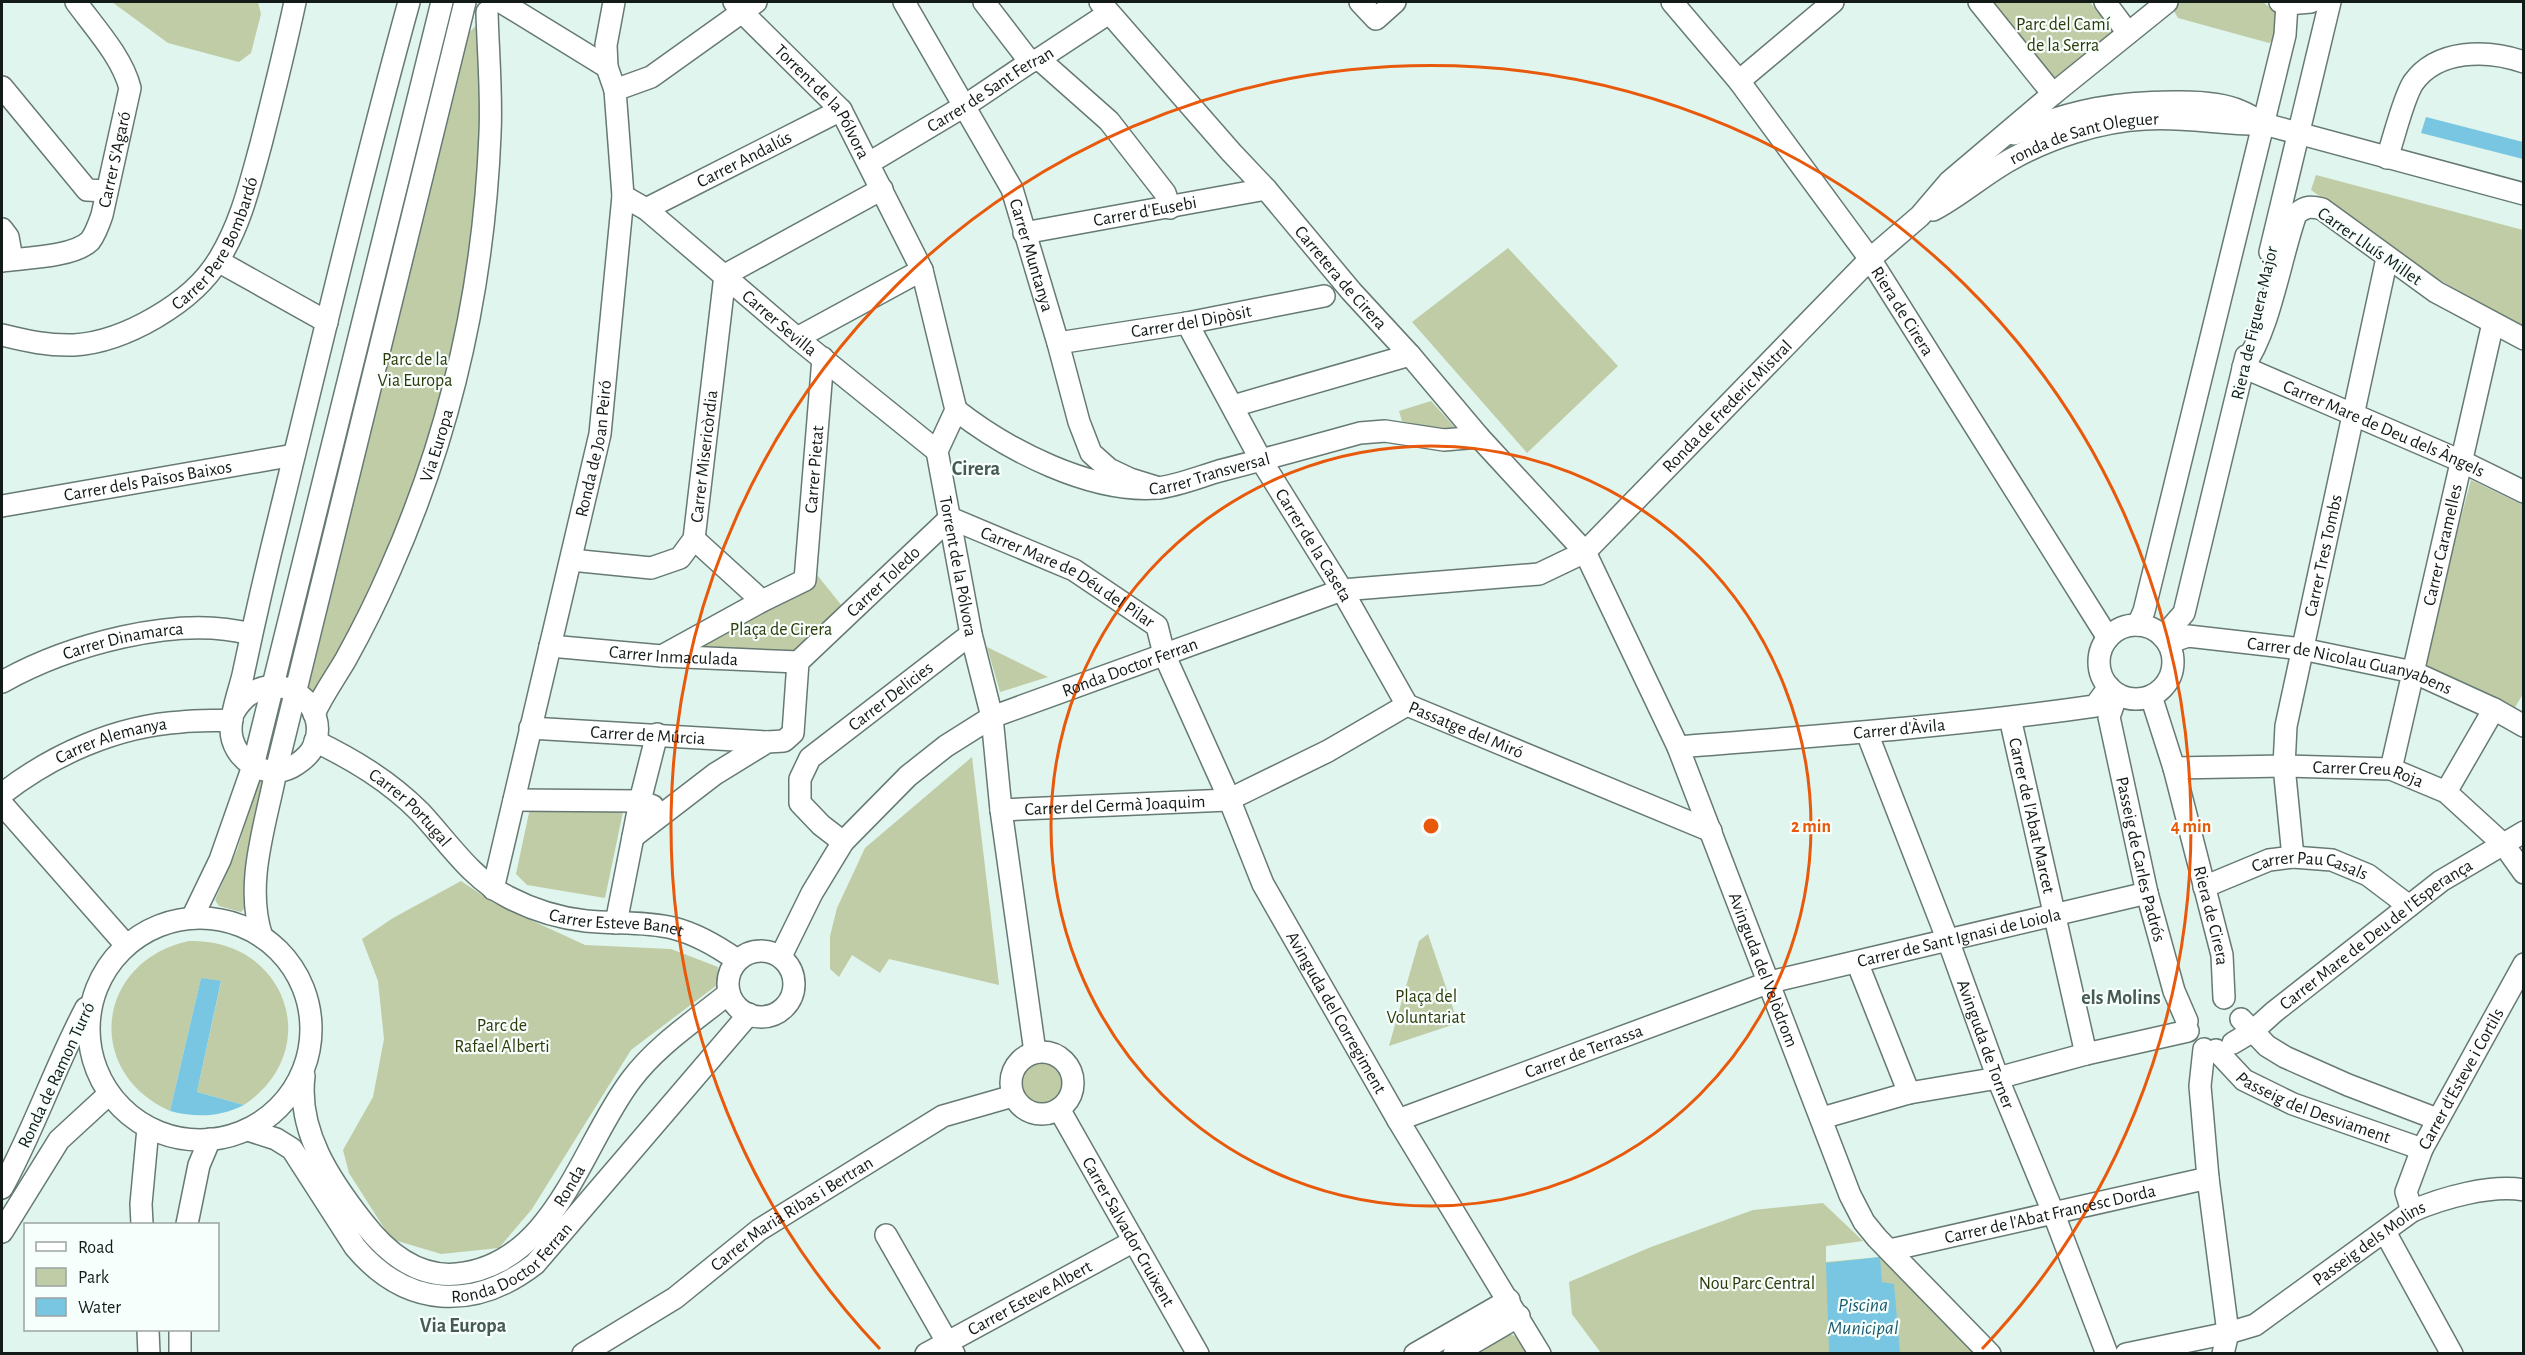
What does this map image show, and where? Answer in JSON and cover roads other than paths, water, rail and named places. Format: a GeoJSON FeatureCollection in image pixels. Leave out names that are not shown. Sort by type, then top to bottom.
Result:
{"type":"FeatureCollection","features":[{"type":"Feature","properties":{"kind":"street","name":"Carrer S'Agaró"},"geometry":{"type":"LineString","coordinates":[[7,260],[78,249],[89,242],[96,231],[107,191],[130,88],[127,76],[119,63],[76,2]]}},
{"type":"Feature","properties":{"kind":"street","name":"Carrer Pere Bombardó"},"geometry":{"type":"LineString","coordinates":[[2,335],[52,345],[76,345],[117,334],[163,313],[202,280],[218,261],[245,205],[295,2]]}},
{"type":"Feature","properties":{"kind":"street"},"geometry":{"type":"LineString","coordinates":[[233,716],[247,696],[263,687],[272,686],[295,691],[306,700],[314,714],[317,724],[315,741],[303,760],[291,768],[276,771],[254,766],[241,756],[236,748],[232,738],[233,716],[250,634],[294,455],[409,2]]}},
{"type":"Feature","properties":{"kind":"street"},"geometry":{"type":"LineString","coordinates":[[422,2],[440,9],[462,12],[475,19],[494,5],[607,67]]}},
{"type":"Feature","properties":{"kind":"street","name":"Ronda de Joan Peiró"},"geometry":{"type":"LineString","coordinates":[[494,889],[600,434],[623,196],[615,90],[607,67],[606,45],[614,2]]}},
{"type":"Feature","properties":{"kind":"street","name":"Carrer Muntanya"},"geometry":{"type":"LineString","coordinates":[[904,2],[966,105],[1012,189],[1058,343],[1078,422],[1091,453],[1109,469],[1130,479],[1159,488]]}},
{"type":"Feature","properties":{"kind":"street"},"geometry":{"type":"LineString","coordinates":[[984,2],[1035,61],[1109,121],[1165,193],[1170,208]]}},
{"type":"Feature","properties":{"kind":"street"},"geometry":{"type":"LineString","coordinates":[[1360,2],[1376,19],[1395,2]]}},
{"type":"Feature","properties":{"kind":"street","name":"Riera de Cirera"},"geometry":{"type":"LineString","coordinates":[[1672,2],[1739,81],[1870,259],[2108,638]]}},
{"type":"Feature","properties":{"kind":"street"},"geometry":{"type":"LineString","coordinates":[[1739,81],[1833,2]]}},
{"type":"Feature","properties":{"kind":"street"},"geometry":{"type":"LineString","coordinates":[[1979,2],[2053,94]]}},
{"type":"Feature","properties":{"kind":"street"},"geometry":{"type":"LineString","coordinates":[[2105,2],[2128,33]]}},
{"type":"Feature","properties":{"kind":"street"},"geometry":{"type":"LineString","coordinates":[[1870,259],[1920,216],[1949,182],[2167,2]]}},
{"type":"Feature","properties":{"kind":"street"},"geometry":{"type":"LineString","coordinates":[[2283,3],[2311,2]]}},
{"type":"Feature","properties":{"kind":"street","name":"Riera de Figuera Major"},"geometry":{"type":"LineString","coordinates":[[2166,640],[2184,613],[2330,2]]}},
{"type":"Feature","properties":{"kind":"street","name":"Riera de Figuera Major"},"geometry":{"type":"LineString","coordinates":[[2138,625],[2144,611],[2285,35],[2283,3]]}},
{"type":"Feature","properties":{"kind":"street","name":"Via Europa"},"geometry":{"type":"LineString","coordinates":[[314,714],[322,694],[329,687],[350,651],[390,570],[419,497],[458,372],[480,252],[486,195],[494,5]]}},
{"type":"Feature","properties":{"kind":"street"},"geometry":{"type":"LineString","coordinates":[[615,90],[651,77],[744,5]]}},
{"type":"Feature","properties":{"kind":"street","name":"Torrent de la Pólvora"},"geometry":{"type":"LineString","coordinates":[[744,5],[841,110],[869,163],[922,270],[956,410]]}},
{"type":"Feature","properties":{"kind":"street","name":"Carrer de Sant Ferran"},"geometry":{"type":"LineString","coordinates":[[869,163],[1035,61],[1104,7]]}},
{"type":"Feature","properties":{"kind":"street","name":"Carretera de Cirera"},"geometry":{"type":"LineString","coordinates":[[1104,7],[1266,189],[1351,291],[1585,552]]}},
{"type":"Feature","properties":{"kind":"street"},"geometry":{"type":"LineString","coordinates":[[192,918],[220,860],[254,766],[440,9]]}},
{"type":"Feature","properties":{"kind":"street"},"geometry":{"type":"LineString","coordinates":[[262,937],[255,908],[257,868],[276,771],[462,12]]}},
{"type":"Feature","properties":{"kind":"street"},"geometry":{"type":"LineString","coordinates":[[2387,158],[2412,86],[2422,73],[2438,61],[2460,55],[2480,54],[2503,56],[2523,62]]}},
{"type":"Feature","properties":{"kind":"street"},"geometry":{"type":"LineString","coordinates":[[2,87],[87,190],[107,191]]}},
{"type":"Feature","properties":{"kind":"street","name":"ronda de Sant Oleguer"},"geometry":{"type":"LineString","coordinates":[[1997,141],[2064,116],[2109,104],[2204,102],[2239,110],[2264,124]]}},
{"type":"Feature","properties":{"kind":"street","name":"Carrer Andalús"},"geometry":{"type":"LineString","coordinates":[[646,208],[841,110]]}},
{"type":"Feature","properties":{"kind":"street","name":"ronda de Sant Oleguer"},"geometry":{"type":"LineString","coordinates":[[1920,216],[1949,202],[2012,159],[2061,138],[2099,127],[2144,119],[2188,119],[2235,125],[2264,124],[2523,194]]}},
{"type":"Feature","properties":{"kind":"street"},"geometry":{"type":"LineString","coordinates":[[725,275],[882,189]]}},
{"type":"Feature","properties":{"kind":"street","name":"Carrer d'Eusebi"},"geometry":{"type":"LineString","coordinates":[[1024,233],[1266,189]]}},
{"type":"Feature","properties":{"kind":"street","name":"Carrer Sevilla"},"geometry":{"type":"LineString","coordinates":[[623,196],[646,208],[797,338],[937,451]]}},
{"type":"Feature","properties":{"kind":"street","name":"Carrer Lluís Millet"},"geometry":{"type":"LineString","coordinates":[[2243,368],[2253,354],[2296,214],[2304,207],[2312,206],[2322,209],[2436,292],[2523,339]]}},
{"type":"Feature","properties":{"kind":"street"},"geometry":{"type":"LineString","coordinates":[[2,229],[8,237],[7,260]]}},
{"type":"Feature","properties":{"kind":"street","name":"Carrer Tres Tombs"},"geometry":{"type":"LineString","coordinates":[[2293,856],[2284,766],[2286,726],[2387,258]]}},
{"type":"Feature","properties":{"kind":"street","name":"Ronda de Frederic Mistral"},"geometry":{"type":"LineString","coordinates":[[1585,552],[1870,259]]}},
{"type":"Feature","properties":{"kind":"street"},"geometry":{"type":"LineString","coordinates":[[218,261],[327,322]]}},
{"type":"Feature","properties":{"kind":"street"},"geometry":{"type":"LineString","coordinates":[[797,338],[922,270]]}},
{"type":"Feature","properties":{"kind":"street","name":"Carrer Misericòrdia"},"geometry":{"type":"LineString","coordinates":[[571,560],[651,568],[680,558],[694,538],[725,275]]}},
{"type":"Feature","properties":{"kind":"street","name":"Carrer del Dipòsit"},"geometry":{"type":"LineString","coordinates":[[1058,343],[1324,296]]}},
{"type":"Feature","properties":{"kind":"street","name":"Carrer de la Caseta"},"geometry":{"type":"LineString","coordinates":[[1187,322],[1261,460],[1342,590],[1407,705]]}},
{"type":"Feature","properties":{"kind":"street","name":"Carrer Caramelles"},"geometry":{"type":"LineString","coordinates":[[2391,769],[2493,323]]}},
{"type":"Feature","properties":{"kind":"street"},"geometry":{"type":"LineString","coordinates":[[1233,406],[1410,355]]}},
{"type":"Feature","properties":{"kind":"street","name":"Carrer Pietat"},"geometry":{"type":"LineString","coordinates":[[762,601],[805,579],[823,358]]}},
{"type":"Feature","properties":{"kind":"street","name":"Carrer Mare de Deu dels Àngels"},"geometry":{"type":"LineString","coordinates":[[2243,368],[2461,461],[2523,492]]}},
{"type":"Feature","properties":{"kind":"street"},"geometry":{"type":"LineString","coordinates":[[937,451],[956,410]]}},
{"type":"Feature","properties":{"kind":"street","name":"Carrer Transversal"},"geometry":{"type":"LineString","coordinates":[[956,410],[986,433],[1061,468],[1124,488],[1159,488],[1360,433],[1385,431],[1444,440],[1479,436]]}},
{"type":"Feature","properties":{"kind":"street","name":"Torrent de la Pólvora"},"geometry":{"type":"LineString","coordinates":[[937,451],[971,634],[992,717],[1001,810],[1035,1052]]}},
{"type":"Feature","properties":{"kind":"street","name":"Carrer dels Països Baixos"},"geometry":{"type":"LineString","coordinates":[[2,506],[294,455]]}},
{"type":"Feature","properties":{"kind":"street","name":"Carrer Mare de Déu del Pilar"},"geometry":{"type":"LineString","coordinates":[[950,518],[1074,570],[1157,626],[1164,654]]}},
{"type":"Feature","properties":{"kind":"street","name":"Carrer Toledo"},"geometry":{"type":"LineString","coordinates":[[798,662],[950,518]]}},
{"type":"Feature","properties":{"kind":"street"},"geometry":{"type":"LineString","coordinates":[[662,656],[762,601],[694,538]]}},
{"type":"Feature","properties":{"kind":"street","name":"Ronda Doctor Ferran"},"geometry":{"type":"LineString","coordinates":[[781,956],[812,893],[843,842],[908,776],[946,746],[992,717],[1342,590],[1539,574],[1585,552]]}},
{"type":"Feature","properties":{"kind":"street","name":"Avinguda del Velòdrom"},"geometry":{"type":"LineString","coordinates":[[1585,552],[1678,747],[1855,1204],[1864,1222],[1990,1353]]}},
{"type":"Feature","properties":{"kind":"street"},"geometry":{"type":"LineString","coordinates":[[2138,625],[2150,627],[2166,640],[2173,655],[2173,667],[2162,689],[2151,696],[2134,699],[2113,691],[2103,678],[2099,657],[2108,638],[2121,628],[2138,625]]}},
{"type":"Feature","properties":{"kind":"street","name":"Carrer Dinamarca"},"geometry":{"type":"LineString","coordinates":[[2,682],[41,662],[80,648],[134,635],[199,629],[233,630],[250,634]]}},
{"type":"Feature","properties":{"kind":"street","name":"Carrer Delicies"},"geometry":{"type":"LineString","coordinates":[[843,842],[820,825],[800,803],[800,779],[810,758],[971,634]]}},
{"type":"Feature","properties":{"kind":"street","name":"Carrer de Nicolau Guanyabens"},"geometry":{"type":"LineString","coordinates":[[2166,640],[2188,636],[2302,649],[2413,672],[2494,709],[2521,718]]}},
{"type":"Feature","properties":{"kind":"street","name":"Carrer Inmaculada"},"geometry":{"type":"LineString","coordinates":[[549,646],[662,656],[798,662]]}},
{"type":"Feature","properties":{"kind":"street","name":"Avinguda del Corregiment"},"geometry":{"type":"LineString","coordinates":[[1164,654],[1263,884],[1398,1120],[1540,1353]]}},
{"type":"Feature","properties":{"kind":"street"},"geometry":{"type":"LineString","coordinates":[[633,837],[715,774],[793,733],[798,662]]}},
{"type":"Feature","properties":{"kind":"street","name":"Carrer d'Àvila"},"geometry":{"type":"LineString","coordinates":[[1678,747],[1867,733],[2010,718],[2095,706],[2113,691]]}},
{"type":"Feature","properties":{"kind":"street","name":"Passeig de Carles Padrós"},"geometry":{"type":"LineString","coordinates":[[2113,691],[2109,717],[2147,893],[2174,991],[2187,1026]]}},
{"type":"Feature","properties":{"kind":"street","name":"Riera de Cirera"},"geometry":{"type":"LineString","coordinates":[[2151,696],[2174,768],[2222,956],[2210,999]]}},
{"type":"Feature","properties":{"kind":"street","name":"Passatge del Miró"},"geometry":{"type":"LineString","coordinates":[[1227,800],[1328,752],[1407,705],[1711,831]]}},
{"type":"Feature","properties":{"kind":"street"},"geometry":{"type":"LineString","coordinates":[[2446,792],[2494,709]]}},
{"type":"Feature","properties":{"kind":"street","name":"Carrer Alemanya"},"geometry":{"type":"LineString","coordinates":[[2,794],[20,780],[70,751],[116,735],[179,722],[233,716]]}},
{"type":"Feature","properties":{"kind":"street","name":"Carrer de l'Abat Marcet"},"geometry":{"type":"LineString","coordinates":[[2010,718],[2086,1054]]}},
{"type":"Feature","properties":{"kind":"street","name":"Carrer de Múrcia"},"geometry":{"type":"LineString","coordinates":[[530,728],[776,742]]}},
{"type":"Feature","properties":{"kind":"street","name":"Avinguda de Torner"},"geometry":{"type":"LineString","coordinates":[[1867,733],[1998,1078],[2107,1353]]}},
{"type":"Feature","properties":{"kind":"street"},"geometry":{"type":"LineString","coordinates":[[616,922],[640,801],[657,734]]}},
{"type":"Feature","properties":{"kind":"street","name":"Carrer Portugal"},"geometry":{"type":"LineString","coordinates":[[315,741],[362,765],[391,785],[419,811],[466,865],[494,889]]}},
{"type":"Feature","properties":{"kind":"street","name":"Carrer Creu Roja"},"geometry":{"type":"LineString","coordinates":[[2174,768],[2284,766],[2391,769],[2446,792],[2504,845],[2523,873]]}},
{"type":"Feature","properties":{"kind":"street"},"geometry":{"type":"LineString","coordinates":[[514,800],[640,801],[664,811]]}},
{"type":"Feature","properties":{"kind":"street","name":"Carrer del Germà Joaquim"},"geometry":{"type":"LineString","coordinates":[[1001,810],[1227,800]]}},
{"type":"Feature","properties":{"kind":"street"},"geometry":{"type":"LineString","coordinates":[[2,804],[126,945]]}},
{"type":"Feature","properties":{"kind":"street","name":"Carrer Mare de Deu de l'Esperança"},"geometry":{"type":"LineString","coordinates":[[2247,1025],[2274,1012],[2441,881],[2523,832]]}},
{"type":"Feature","properties":{"kind":"street","name":"Carrer Pau Casals"},"geometry":{"type":"LineString","coordinates":[[2204,887],[2269,860],[2293,856],[2332,860],[2368,875],[2409,906]]}},
{"type":"Feature","properties":{"kind":"street","name":"Carrer Esteve Banet"},"geometry":{"type":"LineString","coordinates":[[494,889],[539,911],[567,918],[670,927],[685,931],[714,944],[737,960]]}},
{"type":"Feature","properties":{"kind":"street","name":"Carrer de Sant Ignasi de Loiola"},"geometry":{"type":"LineString","coordinates":[[1770,982],[2147,893]]}},
{"type":"Feature","properties":{"kind":"street"},"geometry":{"type":"LineString","coordinates":[[192,918],[229,921],[262,937],[275,947],[291,966],[304,988],[309,1004],[311,1037],[304,1069],[295,1088],[267,1119],[248,1130],[230,1136],[189,1140],[168,1136],[148,1128],[127,1113],[109,1094],[98,1075],[91,1053],[88,1023],[94,994],[106,968],[126,945],[156,926],[192,918]]}},
{"type":"Feature","properties":{"kind":"street"},"geometry":{"type":"LineString","coordinates":[[763,950],[781,956],[794,973],[793,996],[787,1006],[766,1017],[749,1014],[737,1006],[729,993],[728,979],[737,960],[750,952],[763,950]]}},
{"type":"Feature","properties":{"kind":"street"},"geometry":{"type":"LineString","coordinates":[[1857,962],[1909,1093]]}},
{"type":"Feature","properties":{"kind":"street","name":"Carrer d'Esteve i Cortils"},"geometry":{"type":"LineString","coordinates":[[2412,1211],[2406,1192],[2420,1156],[2437,1119],[2523,964]]}},
{"type":"Feature","properties":{"kind":"street","name":"Carrer de Terrassa"},"geometry":{"type":"LineString","coordinates":[[1398,1120],[1770,982]]}},
{"type":"Feature","properties":{"kind":"street","name":"Ronda"},"geometry":{"type":"LineString","coordinates":[[304,1069],[301,1093],[307,1128],[312,1142],[343,1195],[381,1245],[413,1267],[432,1273],[449,1275],[472,1273],[490,1268],[525,1246],[573,1179],[602,1125],[632,1078],[656,1052],[729,993]]}},
{"type":"Feature","properties":{"kind":"street","name":"Ronda de Ramon Turró"},"geometry":{"type":"LineString","coordinates":[[2,1188],[64,1050],[94,994]]}},
{"type":"Feature","properties":{"kind":"street"},"geometry":{"type":"LineString","coordinates":[[2218,1047],[2192,1040],[2187,1026],[2194,1005],[2210,999],[2238,1010],[2247,1025],[2239,1035],[2218,1047],[2200,1086],[2208,1178],[2228,1333],[2223,1353]]}},
{"type":"Feature","properties":{"kind":"street","name":"Ronda Doctor Ferran"},"geometry":{"type":"LineString","coordinates":[[248,1130],[276,1139],[292,1149],[355,1247],[391,1280],[429,1294],[445,1296],[479,1293],[515,1279],[535,1264],[749,1014]]}},
{"type":"Feature","properties":{"kind":"street","name":"Passeig del Desviament"},"geometry":{"type":"LineString","coordinates":[[2247,1025],[2267,1046],[2285,1057],[2348,1085],[2437,1119]]}},
{"type":"Feature","properties":{"kind":"street"},"geometry":{"type":"LineString","coordinates":[[1822,1118],[1909,1093],[1998,1078],[2187,1026]]}},
{"type":"Feature","properties":{"kind":"street","name":"Passeig del Desviament"},"geometry":{"type":"LineString","coordinates":[[2218,1047],[2244,1080],[2293,1104],[2420,1156]]}},
{"type":"Feature","properties":{"kind":"street"},"geometry":{"type":"LineString","coordinates":[[1035,1052],[1057,1055],[1071,1071],[1072,1093],[1059,1109],[1049,1113],[1038,1114],[1028,1111],[1013,1096],[1011,1077],[1014,1068],[1019,1061],[1035,1052]]}},
{"type":"Feature","properties":{"kind":"street","name":"Ronda de Ramon Turró"},"geometry":{"type":"LineString","coordinates":[[2,1232],[59,1140],[109,1094]]}},
{"type":"Feature","properties":{"kind":"street","name":"Carrer Marià Ribas i Bertran"},"geometry":{"type":"LineString","coordinates":[[583,1353],[675,1298],[759,1230],[943,1116],[1013,1096]]}},
{"type":"Feature","properties":{"kind":"street","name":"Carrer Salvador Cruixent"},"geometry":{"type":"LineString","coordinates":[[1059,1109],[1198,1353]]}},
{"type":"Feature","properties":{"kind":"street"},"geometry":{"type":"LineString","coordinates":[[142,1223],[141,1204],[148,1128]]}},
{"type":"Feature","properties":{"kind":"street"},"geometry":{"type":"LineString","coordinates":[[187,1223],[200,1165],[210,1139]]}},
{"type":"Feature","properties":{"kind":"street","name":"Carrer d'Esteve i Cortils"},"geometry":{"type":"LineString","coordinates":[[2420,1156],[2422,1184],[2442,1198]]}},
{"type":"Feature","properties":{"kind":"street","name":"Carrer de l'Abat Francesc Dorda"},"geometry":{"type":"LineString","coordinates":[[1890,1250],[2208,1178]]}},
{"type":"Feature","properties":{"kind":"street","name":"Passeig dels Molins"},"geometry":{"type":"LineString","coordinates":[[2126,1353],[2228,1333],[2255,1325],[2412,1211],[2442,1198],[2512,1188],[2523,1190]]}},
{"type":"Feature","properties":{"kind":"street"},"geometry":{"type":"LineString","coordinates":[[2385,1232],[2451,1353]]}},
{"type":"Feature","properties":{"kind":"street"},"geometry":{"type":"LineString","coordinates":[[886,1235],[950,1348]]}},
{"type":"Feature","properties":{"kind":"street","name":"Carrer Esteve Albert"},"geometry":{"type":"LineString","coordinates":[[926,1353],[950,1348],[1134,1241]]}},
{"type":"Feature","properties":{"kind":"street"},"geometry":{"type":"LineString","coordinates":[[1416,1353],[1514,1308]]}},
{"type":"Feature","properties":{"kind":"street"},"geometry":{"type":"LineString","coordinates":[[1454,1353],[1514,1308]]}},
{"type":"Feature","properties":{"kind":"street"},"geometry":{"type":"LineString","coordinates":[[148,1331],[149,1353]]}},
{"type":"Feature","properties":{"kind":"street"},"geometry":{"type":"LineString","coordinates":[[180,1331],[180,1353]]}},
{"type":"Feature","properties":{"kind":"water"},"geometry":{"type":"Polygon","coordinates":[[[2426,117],[2523,142],[2523,159],[2421,133],[2426,117]]]}},
{"type":"Feature","properties":{"kind":"water"},"geometry":{"type":"Polygon","coordinates":[[[201,978],[221,981],[197,1092],[244,1105],[217,1114],[190,1115],[170,1111],[201,978]]]}},
{"type":"Feature","properties":{"kind":"water","name":"Piscina Municipal"},"geometry":{"type":"Polygon","coordinates":[[[1880,1257],[1882,1282],[1894,1284],[1900,1353],[1829,1353],[1826,1263],[1880,1257]]]}},
{"type":"Feature","properties":{"kind":"district","name":"Cirera"},"geometry":{"type":"Point","coordinates":[976,468]}},
{"type":"Feature","properties":{"kind":"district","name":"els Molins"},"geometry":{"type":"Point","coordinates":[2121,997]}},
{"type":"Feature","properties":{"kind":"district","name":"Via Europa"},"geometry":{"type":"Point","coordinates":[463,1325]}},
{"type":"Feature","properties":{"kind":"park label","name":"Parc del Camí de la Serra"},"geometry":{"type":"Point","coordinates":[2063,34]}},
{"type":"Feature","properties":{"kind":"park label","name":"Parc de la Via Europa"},"geometry":{"type":"Point","coordinates":[415,370]}},
{"type":"Feature","properties":{"kind":"park label","name":"Plaça de Cirera"},"geometry":{"type":"Point","coordinates":[781,629]}},
{"type":"Feature","properties":{"kind":"park label","name":"Plaça del Voluntariat"},"geometry":{"type":"Point","coordinates":[1426,1006]}},
{"type":"Feature","properties":{"kind":"park label","name":"Parc de Rafael Alberti"},"geometry":{"type":"Point","coordinates":[502,1035]}},
{"type":"Feature","properties":{"kind":"park label","name":"Nou Parc Central"},"geometry":{"type":"Point","coordinates":[1757,1283]}}]}
